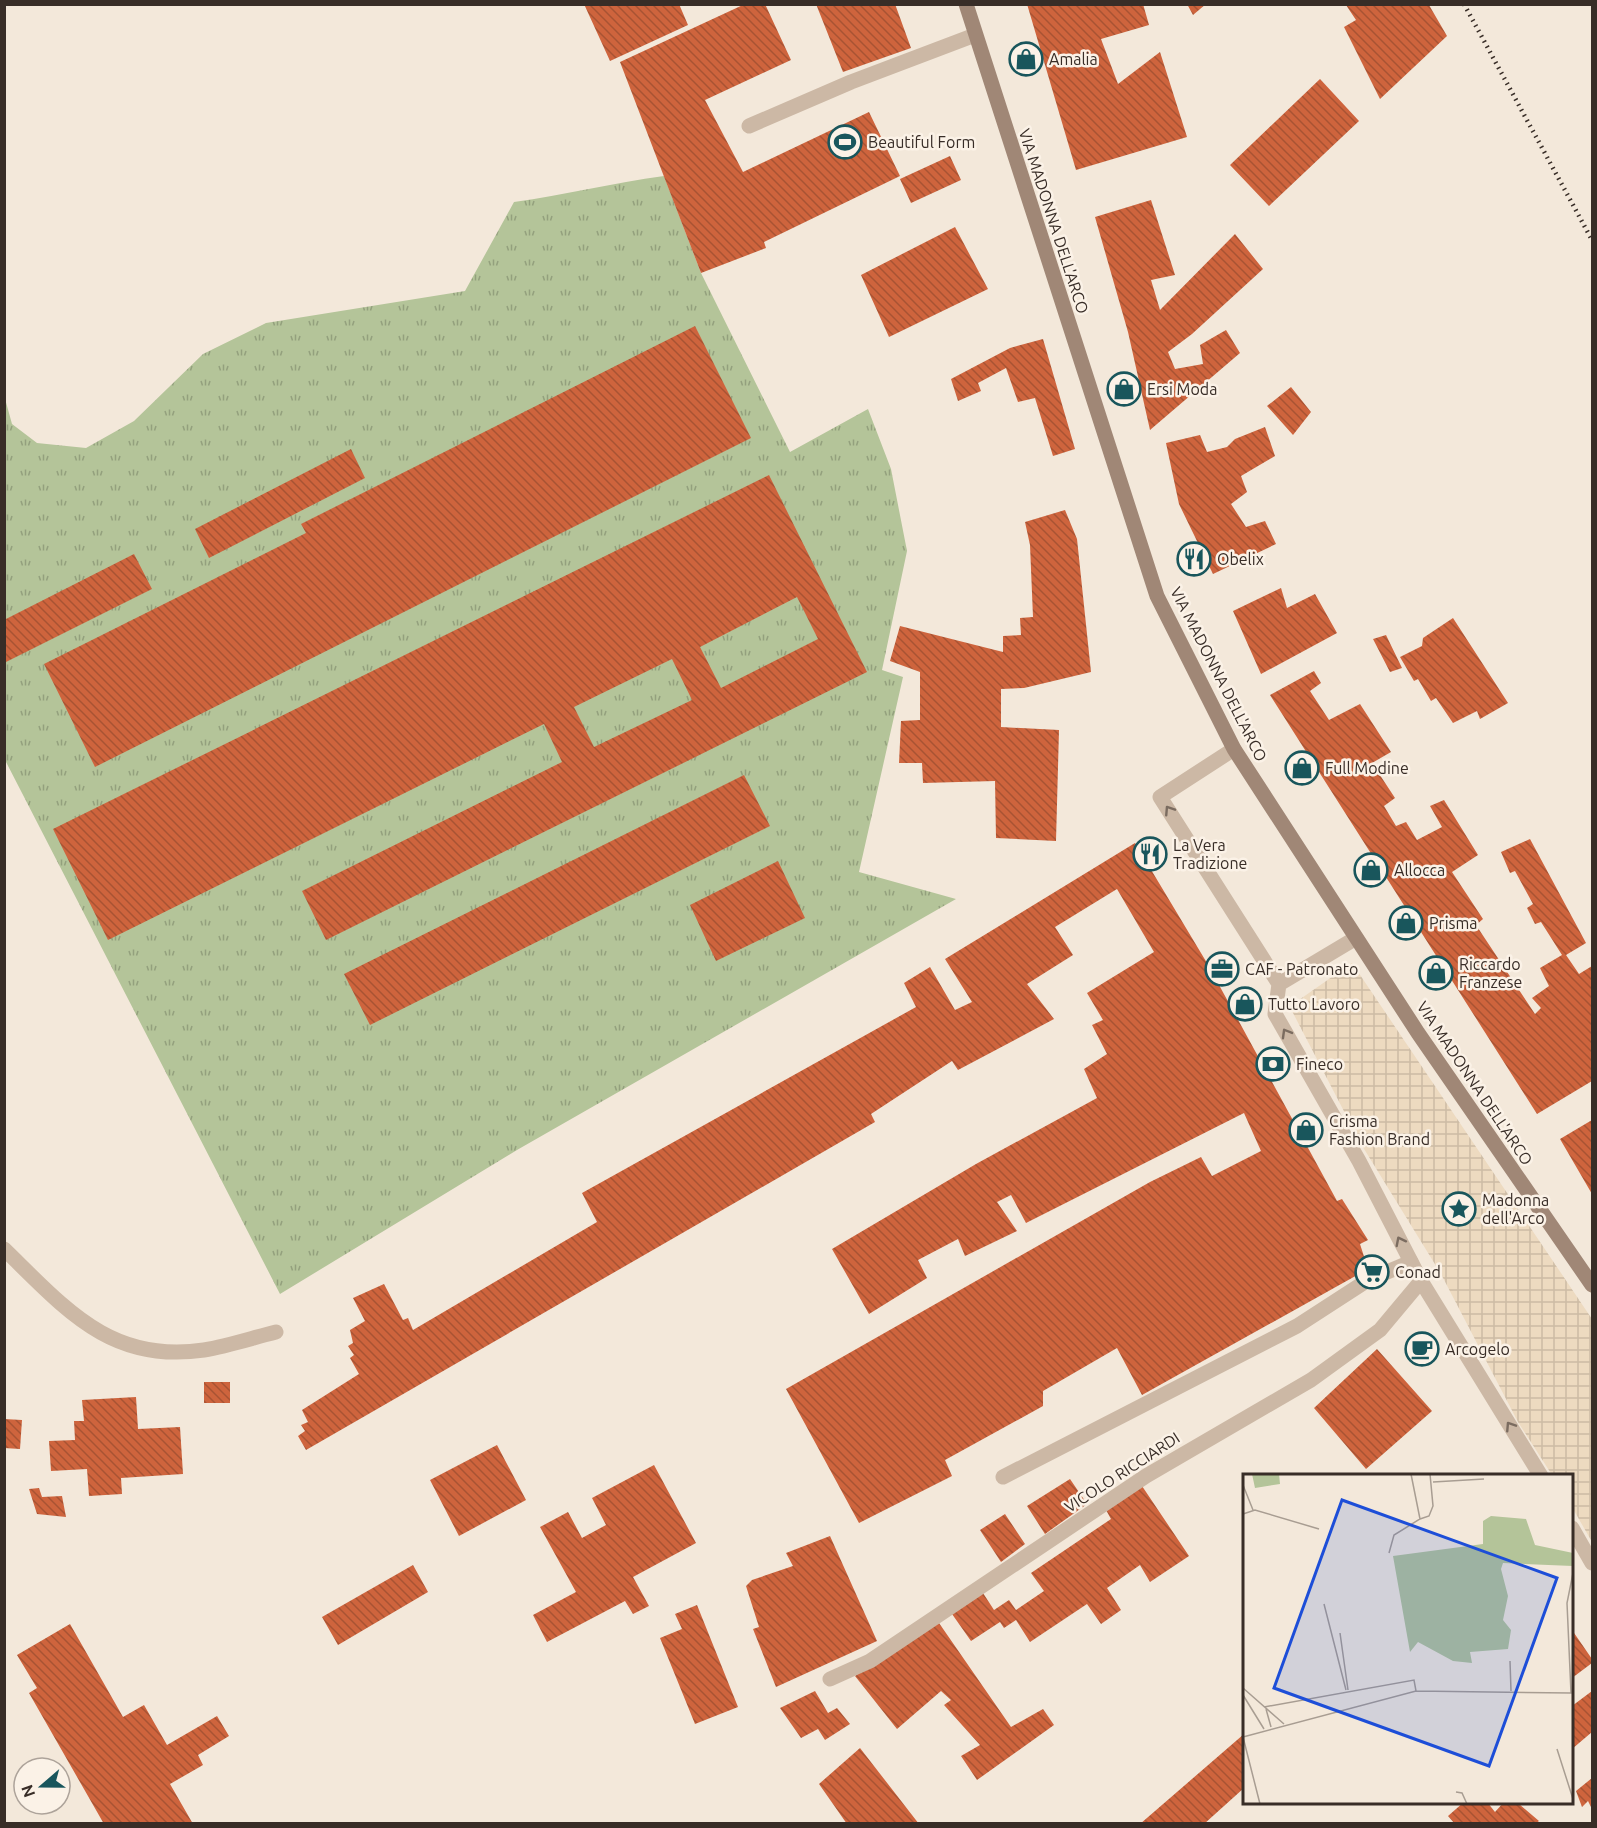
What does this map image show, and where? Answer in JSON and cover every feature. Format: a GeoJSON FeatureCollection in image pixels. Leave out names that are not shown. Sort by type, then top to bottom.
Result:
{"type":"FeatureCollection","features":[{"type":"Feature","properties":{"kind":"main road","name":"VIA MADONNA DELL'ARCO"},"geometry":{"type":"LineString","coordinates":[[966,4],[1157,596],[1234,749],[1356,938],[1593,1285]]}},
{"type":"Feature","properties":{"kind":"street"},"geometry":{"type":"LineString","coordinates":[[749,126],[851,82],[975,35]]}},
{"type":"Feature","properties":{"kind":"street"},"geometry":{"type":"LineString","coordinates":[[1234,749],[1160,798],[1279,984],[1275,1014],[1359,1161],[1421,1281],[1540,1474]]}},
{"type":"Feature","properties":{"kind":"street"},"geometry":{"type":"LineString","coordinates":[[1279,984],[1356,938]]}},
{"type":"Feature","properties":{"kind":"street"},"geometry":{"type":"LineString","coordinates":[[4,1250],[76,1319],[121,1343],[152,1351],[203,1350],[276,1332]]}},
{"type":"Feature","properties":{"kind":"street"},"geometry":{"type":"LineString","coordinates":[[1003,1477],[1297,1326],[1368,1280],[1411,1262]]}},
{"type":"Feature","properties":{"kind":"street","name":"VICOLO RICCIARDI"},"geometry":{"type":"LineString","coordinates":[[830,1679],[870,1661],[1146,1476],[1311,1380],[1380,1330],[1421,1281]]}},
{"type":"Feature","properties":{"kind":"street"},"geometry":{"type":"LineString","coordinates":[[1573,1530],[1593,1563]]}},
{"type":"Feature","properties":{"kind":"green space"},"geometry":{"type":"Polygon","coordinates":[[[664,176],[701,273],[790,452],[868,409],[891,469],[907,551],[882,670],[903,677],[859,872],[956,899],[517,1150],[280,1294],[5,760],[4,395],[12,424],[37,443],[86,448],[134,421],[203,354],[266,323],[465,291],[514,202],[664,176]]]}},
{"type":"Feature","properties":{"kind":"shaded area","name":"Madonna dell'Arco"},"geometry":{"type":"Polygon","coordinates":[[[1352,963],[1592,1319],[1592,1542],[1573,1509],[1573,1474],[1551,1474],[1518,1422],[1441,1274],[1361,1144],[1293,1013],[1296,1002],[1352,963]]]}},
{"type":"Feature","properties":{"kind":"building"},"geometry":{"type":"Polygon","coordinates":[[[584,4],[679,4],[688,25],[610,61],[584,4]]]}},
{"type":"Feature","properties":{"kind":"building","name":"Beautiful Form"},"geometry":{"type":"Polygon","coordinates":[[[745,4],[765,4],[791,60],[705,100],[743,172],[869,112],[900,176],[764,242],[766,248],[701,273],[620,62],[745,4]]]}},
{"type":"Feature","properties":{"kind":"building"},"geometry":{"type":"Polygon","coordinates":[[[816,4],[895,4],[911,48],[843,72],[816,4]]]}},
{"type":"Feature","properties":{"kind":"building"},"geometry":{"type":"Polygon","coordinates":[[[1027,4],[1143,4],[1149,25],[1101,39],[1118,84],[1160,52],[1187,137],[1076,170],[1027,4]]]}},
{"type":"Feature","properties":{"kind":"building"},"geometry":{"type":"Polygon","coordinates":[[[1187,4],[1206,4],[1193,15],[1187,4]]]}},
{"type":"Feature","properties":{"kind":"building"},"geometry":{"type":"Polygon","coordinates":[[[1346,5],[1429,5],[1447,36],[1380,99],[1344,27],[1356,20],[1346,5]]]}},
{"type":"Feature","properties":{"kind":"building"},"geometry":{"type":"Polygon","coordinates":[[[1320,79],[1359,121],[1269,206],[1230,165],[1320,79]]]}},
{"type":"Feature","properties":{"kind":"building"},"geometry":{"type":"Polygon","coordinates":[[[950,156],[961,180],[911,203],[900,179],[950,156]]]}},
{"type":"Feature","properties":{"kind":"building"},"geometry":{"type":"Polygon","coordinates":[[[1151,200],[1175,275],[1151,280],[1160,310],[1235,234],[1263,269],[1192,334],[1168,352],[1175,369],[1203,364],[1200,345],[1226,330],[1240,353],[1150,430],[1128,332],[1095,217],[1151,200]]]}},
{"type":"Feature","properties":{"kind":"building"},"geometry":{"type":"Polygon","coordinates":[[[955,227],[988,289],[889,337],[861,275],[955,227]]]}},
{"type":"Feature","properties":{"kind":"building"},"geometry":{"type":"Polygon","coordinates":[[[695,326],[751,438],[95,767],[44,664],[306,533],[301,524],[695,326]]]}},
{"type":"Feature","properties":{"kind":"building"},"geometry":{"type":"Polygon","coordinates":[[[1043,339],[1075,449],[1053,456],[1035,398],[1018,402],[1006,368],[978,383],[981,391],[958,401],[951,379],[1010,348],[1043,339]]]}},
{"type":"Feature","properties":{"kind":"building"},"geometry":{"type":"Polygon","coordinates":[[[1291,387],[1311,412],[1293,435],[1267,406],[1291,387]]]}},
{"type":"Feature","properties":{"kind":"building"},"geometry":{"type":"Polygon","coordinates":[[[1265,427],[1275,456],[1241,476],[1247,492],[1231,504],[1246,527],[1265,521],[1276,544],[1213,574],[1179,504],[1166,443],[1200,435],[1207,452],[1227,447],[1235,439],[1265,427]]]}},
{"type":"Feature","properties":{"kind":"building"},"geometry":{"type":"Polygon","coordinates":[[[351,449],[365,478],[209,558],[195,529],[351,449]]]}},
{"type":"Feature","properties":{"kind":"building"},"geometry":{"type":"Polygon","coordinates":[[[769,475],[867,672],[326,940],[302,891],[562,762],[544,724],[108,940],[53,829],[769,475]],[[797,597],[700,647],[721,688],[818,639],[797,597]],[[672,659],[574,707],[594,747],[692,700],[672,659]]]}},
{"type":"Feature","properties":{"kind":"building"},"geometry":{"type":"Polygon","coordinates":[[[1065,510],[1077,539],[1091,672],[1024,688],[1001,689],[1001,727],[1059,730],[1056,841],[996,838],[995,781],[923,783],[922,763],[899,763],[901,721],[920,720],[920,672],[890,661],[900,626],[1003,652],[1003,636],[1021,635],[1020,618],[1033,617],[1030,545],[1025,522],[1065,510]]]}},
{"type":"Feature","properties":{"kind":"building"},"geometry":{"type":"Polygon","coordinates":[[[134,554],[152,589],[4,663],[4,620],[134,554]]]}},
{"type":"Feature","properties":{"kind":"building"},"geometry":{"type":"Polygon","coordinates":[[[1281,588],[1287,608],[1315,594],[1337,633],[1261,674],[1233,611],[1281,588]]]}},
{"type":"Feature","properties":{"kind":"building"},"geometry":{"type":"Polygon","coordinates":[[[1453,618],[1508,703],[1480,719],[1477,711],[1453,723],[1436,698],[1431,701],[1418,679],[1414,681],[1400,657],[1422,646],[1423,638],[1453,618]]]}},
{"type":"Feature","properties":{"kind":"building"},"geometry":{"type":"Polygon","coordinates":[[[1386,635],[1402,668],[1390,672],[1373,639],[1386,635]]]}},
{"type":"Feature","properties":{"kind":"building"},"geometry":{"type":"Polygon","coordinates":[[[1314,671],[1321,683],[1310,691],[1329,720],[1360,704],[1391,752],[1372,763],[1395,798],[1384,806],[1396,826],[1406,822],[1417,840],[1442,827],[1430,806],[1444,800],[1478,855],[1452,872],[1483,919],[1476,925],[1535,1014],[1541,1008],[1532,998],[1549,986],[1540,968],[1562,955],[1541,922],[1535,924],[1527,908],[1533,904],[1515,871],[1510,873],[1501,852],[1530,839],[1586,943],[1566,955],[1579,974],[1592,966],[1592,1081],[1537,1114],[1270,695],[1314,671]]]}},
{"type":"Feature","properties":{"kind":"building"},"geometry":{"type":"Polygon","coordinates":[[[744,775],[770,826],[370,1025],[344,974],[744,775]]]}},
{"type":"Feature","properties":{"kind":"building"},"geometry":{"type":"Polygon","coordinates":[[[1135,843],[1207,963],[1337,1201],[1342,1199],[1368,1240],[1360,1244],[1368,1269],[1142,1395],[1117,1348],[1043,1391],[1043,1406],[945,1460],[952,1476],[859,1523],[786,1389],[1150,1182],[1201,1157],[1212,1176],[1261,1151],[1244,1113],[1026,1223],[1011,1195],[997,1202],[1017,1231],[965,1256],[958,1239],[918,1260],[927,1278],[869,1314],[832,1249],[976,1164],[1097,1098],[1084,1069],[1107,1054],[1092,1025],[1103,1020],[1087,993],[1154,952],[1117,889],[1055,927],[1073,955],[1027,984],[1054,1019],[958,1070],[952,1061],[871,1114],[875,1122],[306,1450],[298,1436],[305,1431],[301,1425],[308,1422],[302,1410],[359,1374],[350,1358],[354,1355],[348,1346],[353,1343],[350,1330],[365,1321],[353,1298],[384,1284],[403,1320],[408,1318],[413,1330],[597,1222],[582,1193],[916,1007],[904,983],[930,967],[955,1010],[972,1002],[945,959],[1135,843]]]}},
{"type":"Feature","properties":{"kind":"building"},"geometry":{"type":"Polygon","coordinates":[[[778,861],[805,918],[716,961],[690,905],[778,861]]]}},
{"type":"Feature","properties":{"kind":"building"},"geometry":{"type":"Polygon","coordinates":[[[1592,1120],[1592,1194],[1560,1139],[1592,1120]]]}},
{"type":"Feature","properties":{"kind":"building"},"geometry":{"type":"Polygon","coordinates":[[[1377,1349],[1432,1411],[1366,1469],[1314,1408],[1377,1349]]]}},
{"type":"Feature","properties":{"kind":"building"},"geometry":{"type":"Polygon","coordinates":[[[204,1382],[230,1382],[230,1403],[204,1403],[204,1382]]]}},
{"type":"Feature","properties":{"kind":"building"},"geometry":{"type":"Polygon","coordinates":[[[136,1397],[138,1429],[180,1427],[183,1474],[121,1478],[122,1494],[89,1496],[87,1469],[51,1471],[49,1441],[75,1440],[74,1421],[84,1421],[82,1400],[136,1397]]]}},
{"type":"Feature","properties":{"kind":"building"},"geometry":{"type":"Polygon","coordinates":[[[4,1419],[22,1420],[20,1449],[4,1448],[4,1419]]]}},
{"type":"Feature","properties":{"kind":"building"},"geometry":{"type":"Polygon","coordinates":[[[497,1445],[526,1500],[459,1536],[430,1480],[497,1445]]]}},
{"type":"Feature","properties":{"kind":"building"},"geometry":{"type":"Polygon","coordinates":[[[654,1465],[696,1543],[633,1577],[649,1606],[633,1614],[625,1601],[547,1642],[533,1615],[576,1592],[540,1527],[568,1512],[582,1538],[606,1525],[592,1498],[654,1465]]]}},
{"type":"Feature","properties":{"kind":"building"},"geometry":{"type":"Polygon","coordinates":[[[1070,1479],[1087,1504],[1045,1534],[1027,1506],[1070,1479]]]}},
{"type":"Feature","properties":{"kind":"building"},"geometry":{"type":"Polygon","coordinates":[[[1142,1486],[1189,1556],[1150,1582],[1140,1565],[1107,1588],[1121,1610],[1101,1624],[1087,1604],[1030,1642],[1016,1620],[1004,1628],[1000,1622],[971,1641],[952,1614],[983,1593],[994,1610],[1009,1600],[1016,1610],[1044,1591],[1031,1573],[1111,1519],[1106,1510],[1142,1486]]]}},
{"type":"Feature","properties":{"kind":"building"},"geometry":{"type":"Polygon","coordinates":[[[39,1488],[42,1497],[62,1496],[66,1517],[37,1514],[29,1489],[39,1488]]]}},
{"type":"Feature","properties":{"kind":"building"},"geometry":{"type":"Polygon","coordinates":[[[1005,1514],[1025,1544],[1001,1562],[980,1530],[1005,1514]]]}},
{"type":"Feature","properties":{"kind":"building"},"geometry":{"type":"Polygon","coordinates":[[[830,1536],[877,1641],[776,1687],[753,1629],[759,1627],[746,1586],[752,1580],[793,1566],[786,1553],[830,1536]]]}},
{"type":"Feature","properties":{"kind":"building"},"geometry":{"type":"Polygon","coordinates":[[[413,1565],[428,1592],[338,1645],[322,1617],[413,1565]]]}},
{"type":"Feature","properties":{"kind":"building"},"geometry":{"type":"Polygon","coordinates":[[[697,1605],[738,1707],[695,1724],[660,1638],[682,1629],[675,1614],[697,1605]]]}},
{"type":"Feature","properties":{"kind":"building"},"geometry":{"type":"Polygon","coordinates":[[[939,1623],[1011,1727],[1043,1709],[1054,1725],[977,1780],[961,1756],[980,1745],[944,1705],[951,1700],[941,1691],[897,1729],[855,1676],[881,1656],[939,1623]]]}},
{"type":"Feature","properties":{"kind":"building"},"geometry":{"type":"Polygon","coordinates":[[[70,1624],[123,1717],[144,1705],[167,1745],[217,1716],[229,1736],[198,1755],[203,1765],[170,1784],[193,1824],[104,1824],[72,1768],[72,1756],[65,1756],[29,1693],[37,1688],[17,1655],[70,1624]]]}},
{"type":"Feature","properties":{"kind":"building"},"geometry":{"type":"Polygon","coordinates":[[[1573,1631],[1592,1659],[1592,1663],[1573,1677],[1573,1631]]]}},
{"type":"Feature","properties":{"kind":"building"},"geometry":{"type":"Polygon","coordinates":[[[815,1691],[828,1713],[837,1708],[850,1724],[825,1740],[818,1729],[801,1738],[780,1708],[815,1691]]]}},
{"type":"Feature","properties":{"kind":"building"},"geometry":{"type":"Polygon","coordinates":[[[1592,1691],[1592,1732],[1573,1748],[1573,1705],[1592,1691]]]}},
{"type":"Feature","properties":{"kind":"building"},"geometry":{"type":"Polygon","coordinates":[[[1243,1735],[1243,1789],[1204,1824],[1140,1824],[1243,1735]]]}},
{"type":"Feature","properties":{"kind":"building"},"geometry":{"type":"Polygon","coordinates":[[[860,1748],[919,1824],[847,1824],[819,1784],[860,1748]]]}},
{"type":"Feature","properties":{"kind":"building"},"geometry":{"type":"Polygon","coordinates":[[[1592,1778],[1592,1809],[1588,1801],[1582,1807],[1576,1791],[1592,1778]]]}},
{"type":"Feature","properties":{"kind":"building"},"geometry":{"type":"Polygon","coordinates":[[[1462,1804],[1489,1804],[1495,1812],[1502,1804],[1519,1804],[1539,1821],[1535,1824],[1455,1824],[1448,1816],[1462,1804]]]}},
{"type":"Feature","properties":{"kind":"railway"},"geometry":{"type":"LineString","coordinates":[[1464,4],[1592,240]]}},
{"type":"Feature","properties":{"kind":"place","name":"Amalia"},"geometry":{"type":"Point","coordinates":[1026,59]}},
{"type":"Feature","properties":{"kind":"place","name":"Beautiful Form"},"geometry":{"type":"Point","coordinates":[845,142]}},
{"type":"Feature","properties":{"kind":"place","name":"Ersi Moda"},"geometry":{"type":"Point","coordinates":[1124,389]}},
{"type":"Feature","properties":{"kind":"place","name":"Obelix"},"geometry":{"type":"Point","coordinates":[1194,559]}},
{"type":"Feature","properties":{"kind":"place","name":"Full Modine"},"geometry":{"type":"Point","coordinates":[1302,768]}},
{"type":"Feature","properties":{"kind":"place","name":"La Vera Tradizione"},"geometry":{"type":"Point","coordinates":[1150,854]}},
{"type":"Feature","properties":{"kind":"place","name":"Allocca"},"geometry":{"type":"Point","coordinates":[1371,870]}},
{"type":"Feature","properties":{"kind":"place","name":"Prisma"},"geometry":{"type":"Point","coordinates":[1406,923]}},
{"type":"Feature","properties":{"kind":"place","name":"CAF - Patronato"},"geometry":{"type":"Point","coordinates":[1222,969]}},
{"type":"Feature","properties":{"kind":"place","name":"Riccardo Franzese"},"geometry":{"type":"Point","coordinates":[1436,973]}},
{"type":"Feature","properties":{"kind":"place","name":"Tutto Lavoro"},"geometry":{"type":"Point","coordinates":[1245,1004]}},
{"type":"Feature","properties":{"kind":"place","name":"Fineco"},"geometry":{"type":"Point","coordinates":[1273,1064]}},
{"type":"Feature","properties":{"kind":"place","name":"Crisma Fashion Brand"},"geometry":{"type":"Point","coordinates":[1306,1130]}},
{"type":"Feature","properties":{"kind":"place","name":"Madonna dell'Arco"},"geometry":{"type":"Point","coordinates":[1459,1209]}},
{"type":"Feature","properties":{"kind":"place","name":"Conad"},"geometry":{"type":"Point","coordinates":[1372,1272]}},
{"type":"Feature","properties":{"kind":"place","name":"Arcogelo"},"geometry":{"type":"Point","coordinates":[1422,1349]}}]}
